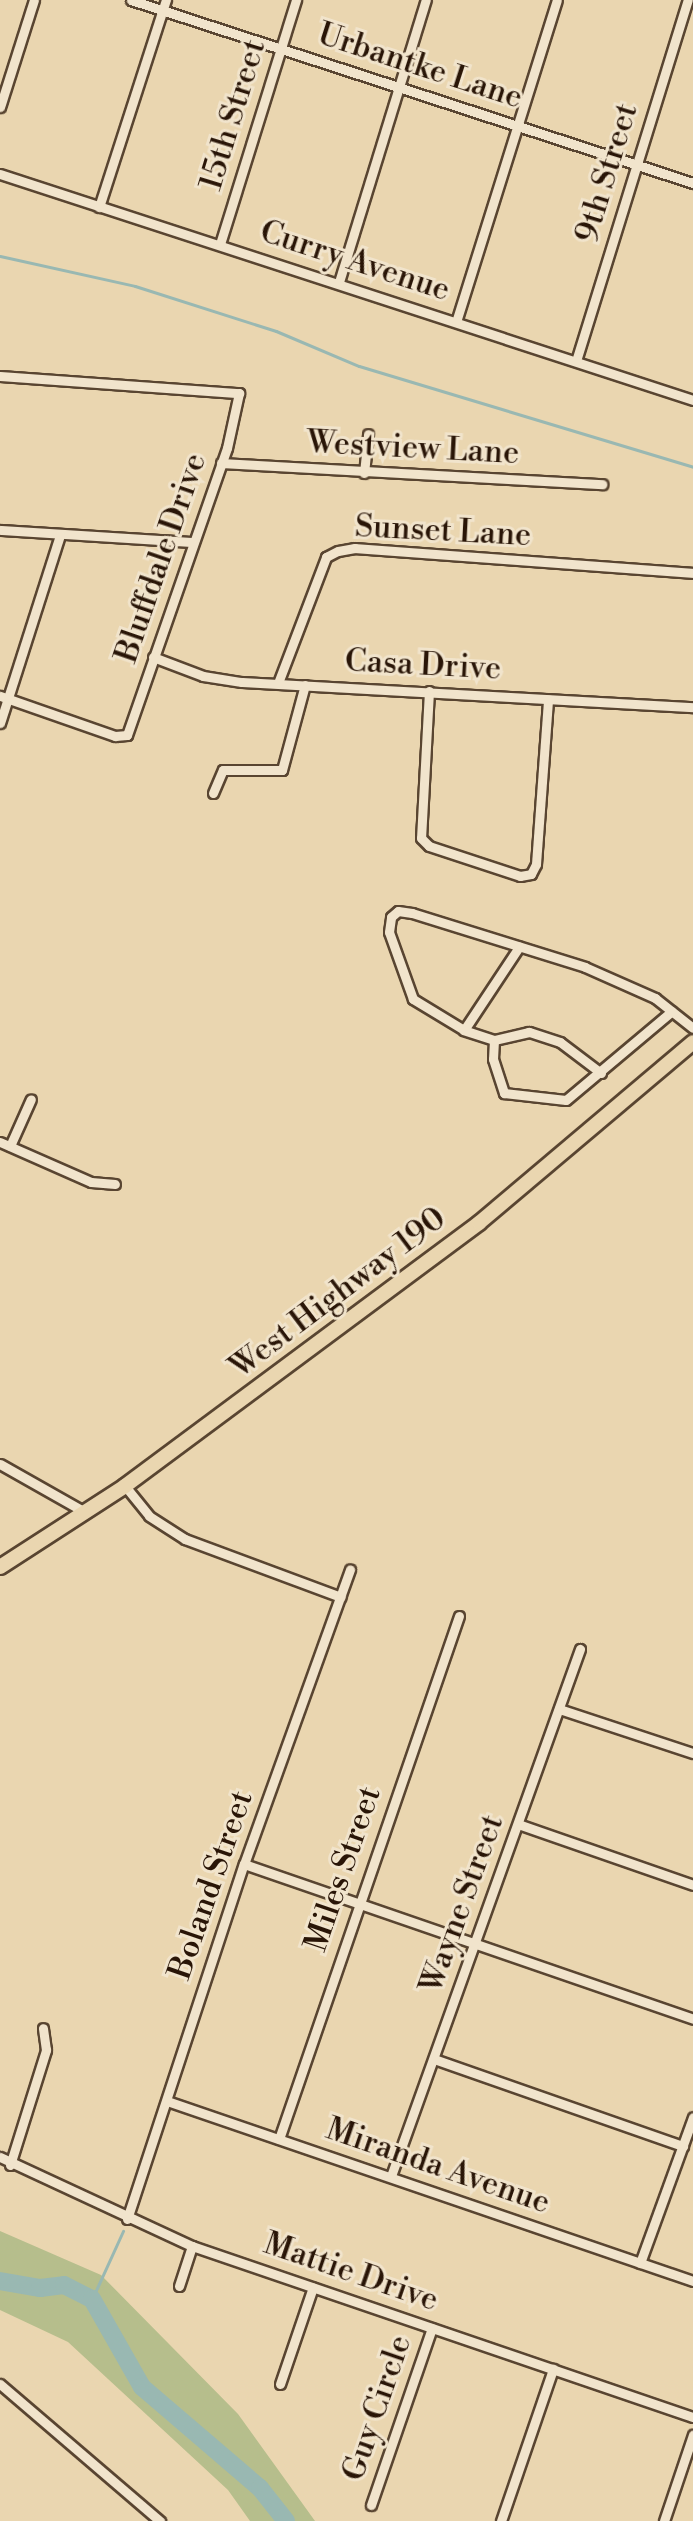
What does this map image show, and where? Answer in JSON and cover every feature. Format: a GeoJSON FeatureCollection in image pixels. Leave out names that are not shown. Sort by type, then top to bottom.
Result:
{"type":"FeatureCollection","features":[{"type":"Feature","properties":{"kind":"main road","name":"West Highway 190"},"geometry":{"type":"LineString","coordinates":[[0,1567],[125,1486],[479,1223],[693,1042]]}},
{"type":"Feature","properties":{"kind":"street"},"geometry":{"type":"LineString","coordinates":[[0,107],[34,0]]}},
{"type":"Feature","properties":{"kind":"street","name":"Urbantke Lane"},"geometry":{"type":"LineString","coordinates":[[131,0],[164,5],[281,48],[693,183]]}},
{"type":"Feature","properties":{"kind":"street","name":"15th Street"},"geometry":{"type":"LineString","coordinates":[[220,244],[296,0]]}},
{"type":"Feature","properties":{"kind":"street"},"geometry":{"type":"LineString","coordinates":[[339,282],[426,0]]}},
{"type":"Feature","properties":{"kind":"street"},"geometry":{"type":"LineString","coordinates":[[456,322],[557,0]]}},
{"type":"Feature","properties":{"kind":"street","name":"9th Street"},"geometry":{"type":"LineString","coordinates":[[576,361],[688,0]]}},
{"type":"Feature","properties":{"kind":"street"},"geometry":{"type":"LineString","coordinates":[[99,207],[164,5]]}},
{"type":"Feature","properties":{"kind":"street","name":"Curry Avenue"},"geometry":{"type":"LineString","coordinates":[[0,174],[339,282],[693,400]]}},
{"type":"Feature","properties":{"kind":"street","name":"Bluffdale Drive"},"geometry":{"type":"LineString","coordinates":[[0,376],[239,393],[221,463],[124,738],[4,697]]}},
{"type":"Feature","properties":{"kind":"street"},"geometry":{"type":"LineString","coordinates":[[364,473],[368,434]]}},
{"type":"Feature","properties":{"kind":"street","name":"Westview Lane"},"geometry":{"type":"LineString","coordinates":[[221,463],[602,484]]}},
{"type":"Feature","properties":{"kind":"street"},"geometry":{"type":"LineString","coordinates":[[0,530],[191,542]]}},
{"type":"Feature","properties":{"kind":"street"},"geometry":{"type":"LineString","coordinates":[[0,723],[4,697],[60,535]]}},
{"type":"Feature","properties":{"kind":"street","name":"Sunset Lane"},"geometry":{"type":"LineString","coordinates":[[278,683],[326,557],[338,551],[355,548],[693,573]]}},
{"type":"Feature","properties":{"kind":"street","name":"Casa Drive"},"geometry":{"type":"LineString","coordinates":[[153,657],[203,676],[278,683],[693,707]]}},
{"type":"Feature","properties":{"kind":"street"},"geometry":{"type":"LineString","coordinates":[[213,793],[223,770],[282,770],[305,685]]}},
{"type":"Feature","properties":{"kind":"street"},"geometry":{"type":"LineString","coordinates":[[429,691],[421,838],[429,846],[520,876],[531,874],[536,864],[548,699]]}},
{"type":"Feature","properties":{"kind":"street"},"geometry":{"type":"LineString","coordinates":[[601,1073],[550,1038],[529,1032],[494,1040],[464,1030],[413,999],[389,932],[391,917],[398,911],[412,913],[585,967],[655,998],[693,1028]]}},
{"type":"Feature","properties":{"kind":"street"},"geometry":{"type":"LineString","coordinates":[[464,1030],[519,947]]}},
{"type":"Feature","properties":{"kind":"street"},"geometry":{"type":"LineString","coordinates":[[494,1040],[498,1081],[504,1093],[518,1097],[566,1100],[672,1011]]}},
{"type":"Feature","properties":{"kind":"street"},"geometry":{"type":"LineString","coordinates":[[31,1099],[5,1144],[91,1182],[115,1184]]}},
{"type":"Feature","properties":{"kind":"street"},"geometry":{"type":"LineString","coordinates":[[0,1464],[85,1512]]}},
{"type":"Feature","properties":{"kind":"street"},"geometry":{"type":"LineString","coordinates":[[125,1486],[149,1516],[185,1539],[341,1597]]}},
{"type":"Feature","properties":{"kind":"street","name":"Boland Street"},"geometry":{"type":"LineString","coordinates":[[127,2219],[244,1864],[350,1570]]}},
{"type":"Feature","properties":{"kind":"street","name":"Miles Street"},"geometry":{"type":"LineString","coordinates":[[279,2139],[357,1902],[459,1616]]}},
{"type":"Feature","properties":{"kind":"street","name":"Wayne Street"},"geometry":{"type":"LineString","coordinates":[[391,2176],[580,1649]]}},
{"type":"Feature","properties":{"kind":"street"},"geometry":{"type":"LineString","coordinates":[[559,1709],[693,1753]]}},
{"type":"Feature","properties":{"kind":"street"},"geometry":{"type":"LineString","coordinates":[[518,1824],[693,1885]]}},
{"type":"Feature","properties":{"kind":"street"},"geometry":{"type":"LineString","coordinates":[[244,1864],[693,2019]]}},
{"type":"Feature","properties":{"kind":"street"},"geometry":{"type":"LineString","coordinates":[[10,2165],[46,2050],[43,2028]]}},
{"type":"Feature","properties":{"kind":"street"},"geometry":{"type":"LineString","coordinates":[[434,2059],[683,2146]]}},
{"type":"Feature","properties":{"kind":"street","name":"Miranda Avenue"},"geometry":{"type":"LineString","coordinates":[[167,2101],[693,2281]]}},
{"type":"Feature","properties":{"kind":"street"},"geometry":{"type":"LineString","coordinates":[[640,2263],[693,2117]]}},
{"type":"Feature","properties":{"kind":"street","name":"Mattie Drive"},"geometry":{"type":"LineString","coordinates":[[0,2157],[10,2165],[192,2246],[693,2417]]}},
{"type":"Feature","properties":{"kind":"street"},"geometry":{"type":"LineString","coordinates":[[179,2286],[192,2246]]}},
{"type":"Feature","properties":{"kind":"street"},"geometry":{"type":"LineString","coordinates":[[280,2384],[313,2287]]}},
{"type":"Feature","properties":{"kind":"street","name":"Guy Circle"},"geometry":{"type":"LineString","coordinates":[[371,2505],[432,2328]]}},
{"type":"Feature","properties":{"kind":"street"},"geometry":{"type":"LineString","coordinates":[[501,2521],[553,2369]]}},
{"type":"Feature","properties":{"kind":"street"},"geometry":{"type":"LineString","coordinates":[[0,2384],[160,2521]]}},
{"type":"Feature","properties":{"kind":"street"},"geometry":{"type":"LineString","coordinates":[[664,2521],[693,2435]]}},
{"type":"Feature","properties":{"kind":"green space"},"geometry":{"type":"Polygon","coordinates":[[[0,2231],[101,2275],[238,2414],[315,2521],[250,2521],[228,2490],[68,2342],[0,2310],[0,2231]]]}},
{"type":"Feature","properties":{"kind":"waterway"},"geometry":{"type":"LineString","coordinates":[[0,256],[135,286],[276,331],[359,366],[693,467]]}},
{"type":"Feature","properties":{"kind":"waterway"},"geometry":{"type":"LineString","coordinates":[[92,2299],[123,2231]]}},
{"type":"Feature","properties":{"kind":"waterway"},"geometry":{"type":"LineString","coordinates":[[0,2281],[40,2288],[64,2285],[92,2299],[142,2387],[260,2488],[286,2521]]}}]}
